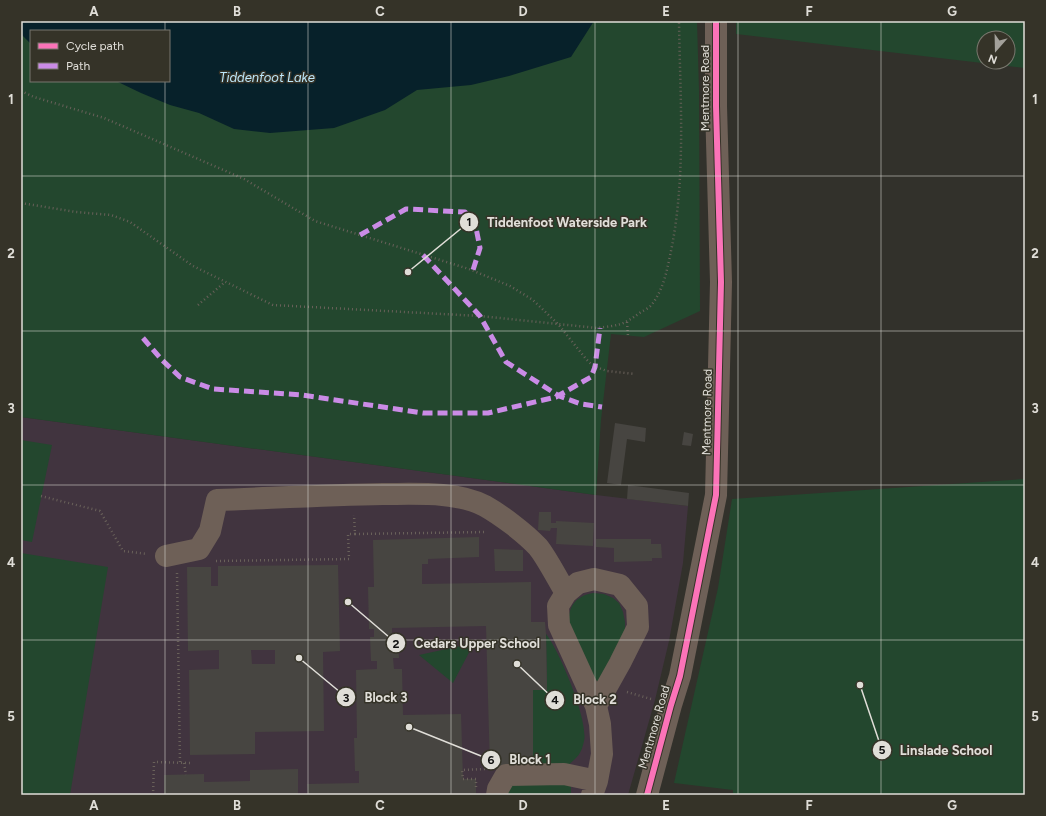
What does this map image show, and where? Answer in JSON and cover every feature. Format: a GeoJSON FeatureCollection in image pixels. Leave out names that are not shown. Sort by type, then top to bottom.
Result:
{"type":"FeatureCollection","features":[{"type":"Feature","properties":{"kind":"street","name":"Mentmore Road"},"geometry":{"type":"LineString","coordinates":[[647,795],[680,676],[716,495],[721,282],[716,138],[716,21]]}},
{"type":"Feature","properties":{"kind":"street"},"geometry":{"type":"LineString","coordinates":[[164,560],[199,549],[210,532],[217,500],[353,494],[454,496],[484,506],[520,531],[538,547],[566,593]]}},
{"type":"Feature","properties":{"kind":"street"},"geometry":{"type":"LineString","coordinates":[[486,792],[498,789],[506,775],[564,774],[594,788],[602,754],[600,724],[596,706],[559,625],[558,606],[566,593],[578,583],[594,579],[620,585],[637,606],[638,627],[596,706]]}},
{"type":"Feature","properties":{"kind":"path"},"geometry":{"type":"LineString","coordinates":[[21,203],[76,212],[111,215],[130,222],[193,266],[273,305],[480,316],[597,328],[616,326],[627,322],[652,304],[664,284],[675,230],[681,155],[679,21]]}},
{"type":"Feature","properties":{"kind":"path"},"geometry":{"type":"LineString","coordinates":[[21,91],[34,97],[104,118],[244,179],[315,221],[469,269],[510,286],[533,300],[558,324],[593,366],[607,371],[635,374]]}},
{"type":"Feature","properties":{"kind":"path"},"geometry":{"type":"LineString","coordinates":[[198,305],[225,282]]}},
{"type":"Feature","properties":{"kind":"path"},"geometry":{"type":"LineString","coordinates":[[627,322],[628,336]]}},
{"type":"Feature","properties":{"kind":"path"},"geometry":{"type":"LineString","coordinates":[[353,494],[355,534]]}},
{"type":"Feature","properties":{"kind":"path"},"geometry":{"type":"LineString","coordinates":[[41,496],[100,511],[123,551],[164,560],[180,763]]}},
{"type":"Feature","properties":{"kind":"path"},"geometry":{"type":"LineString","coordinates":[[215,561],[349,559],[348,534],[493,532]]}},
{"type":"Feature","properties":{"kind":"path"},"geometry":{"type":"LineString","coordinates":[[621,689],[671,705]]}},
{"type":"Feature","properties":{"kind":"path"},"geometry":{"type":"LineString","coordinates":[[153,795],[154,762],[190,763]]}},
{"type":"Feature","properties":{"kind":"path"},"geometry":{"type":"LineString","coordinates":[[184,763],[186,775]]}},
{"type":"Feature","properties":{"kind":"path"},"geometry":{"type":"LineString","coordinates":[[462,770],[463,779],[476,779],[486,792]]}},
{"type":"Feature","properties":{"kind":"shaded area"},"geometry":{"type":"Polygon","coordinates":[[[21,417],[596,495],[688,506],[683,563],[669,641],[655,700],[628,795],[21,795],[21,417]]]}},
{"type":"Feature","properties":{"kind":"green space"},"geometry":{"type":"Polygon","coordinates":[[[21,21],[697,21],[699,90],[700,311],[644,337],[611,334],[601,420],[596,495],[21,417],[21,21]]]}},
{"type":"Feature","properties":{"kind":"green space"},"geometry":{"type":"Polygon","coordinates":[[[736,21],[1025,21],[1025,68],[1016,67],[1016,30],[976,30],[976,62],[736,34],[736,21]]]}},
{"type":"Feature","properties":{"kind":"green space"},"geometry":{"type":"Polygon","coordinates":[[[21,440],[52,445],[32,542],[21,540],[21,440]]]}},
{"type":"Feature","properties":{"kind":"green space"},"geometry":{"type":"Polygon","coordinates":[[[1025,479],[1025,795],[733,795],[733,790],[674,783],[718,588],[732,499],[1025,479]]]}},
{"type":"Feature","properties":{"kind":"green space"},"geometry":{"type":"Polygon","coordinates":[[[21,553],[108,567],[70,795],[21,795],[21,553]]]}},
{"type":"Feature","properties":{"kind":"green space"},"geometry":{"type":"Polygon","coordinates":[[[593,593],[604,594],[613,598],[619,603],[625,622],[625,631],[602,680],[597,681],[591,679],[576,653],[569,627],[570,612],[573,605],[577,600],[593,593]]]}},
{"type":"Feature","properties":{"kind":"green space"},"geometry":{"type":"Polygon","coordinates":[[[546,634],[552,642],[572,686],[582,718],[584,731],[584,741],[580,753],[565,768],[533,768],[533,690],[547,690],[546,634]]]}},
{"type":"Feature","properties":{"kind":"green space"},"geometry":{"type":"Polygon","coordinates":[[[474,643],[453,683],[419,655],[474,643]]]}},
{"type":"Feature","properties":{"kind":"green space"},"geometry":{"type":"Polygon","coordinates":[[[512,779],[567,780],[571,787],[571,795],[505,795],[512,779]]]}},
{"type":"Feature","properties":{"kind":"water","name":"Tiddenfoot Lake"},"geometry":{"type":"Polygon","coordinates":[[[21,21],[594,21],[571,57],[509,76],[471,85],[417,90],[385,110],[334,128],[270,133],[234,129],[199,113],[170,105],[118,82],[170,82],[170,30],[30,30],[30,43],[21,34],[21,21]]]}},
{"type":"Feature","properties":{"kind":"building"},"geometry":{"type":"Polygon","coordinates":[[[615,423],[646,428],[645,442],[627,439],[621,485],[607,483],[615,423]]]}},
{"type":"Feature","properties":{"kind":"building"},"geometry":{"type":"Polygon","coordinates":[[[684,432],[693,434],[691,446],[682,445],[684,432]]]}},
{"type":"Feature","properties":{"kind":"building"},"geometry":{"type":"Polygon","coordinates":[[[628,485],[689,493],[688,506],[627,499],[628,485]]]}},
{"type":"Feature","properties":{"kind":"building"},"geometry":{"type":"Polygon","coordinates":[[[539,512],[551,512],[551,523],[556,523],[556,521],[594,523],[593,546],[556,544],[557,528],[551,528],[550,531],[538,530],[539,512]]]}},
{"type":"Feature","properties":{"kind":"building"},"geometry":{"type":"Polygon","coordinates":[[[479,537],[479,557],[428,559],[428,564],[422,564],[422,584],[531,582],[531,622],[545,622],[547,690],[533,690],[533,768],[490,769],[486,626],[392,628],[392,640],[398,640],[399,658],[393,658],[394,669],[402,669],[403,715],[461,714],[463,779],[476,779],[476,795],[308,795],[307,784],[359,783],[359,771],[355,771],[354,738],[357,738],[356,670],[377,669],[377,661],[371,661],[370,637],[374,637],[374,629],[369,629],[368,587],[374,587],[373,540],[479,537]]]}},
{"type":"Feature","properties":{"kind":"building"},"geometry":{"type":"Polygon","coordinates":[[[596,539],[651,539],[651,544],[661,544],[662,558],[652,558],[652,561],[614,562],[614,548],[596,547],[596,539]]]}},
{"type":"Feature","properties":{"kind":"building"},"geometry":{"type":"Polygon","coordinates":[[[494,549],[523,550],[523,571],[495,571],[494,549]]]}},
{"type":"Feature","properties":{"kind":"building"},"geometry":{"type":"Polygon","coordinates":[[[338,565],[340,651],[323,652],[324,731],[255,732],[255,754],[190,755],[189,670],[219,669],[219,650],[188,651],[187,567],[211,567],[211,586],[218,586],[218,566],[338,565]],[[251,650],[252,664],[275,664],[275,650],[251,650]]]}},
{"type":"Feature","properties":{"kind":"building"},"geometry":{"type":"Polygon","coordinates":[[[298,769],[298,795],[164,795],[164,775],[204,774],[204,782],[250,781],[250,770],[298,769]]]}},
{"type":"Feature","properties":{"kind":"marked path"},"geometry":{"type":"LineString","coordinates":[[360,235],[406,209],[465,212],[475,223],[480,248],[473,270]]}},
{"type":"Feature","properties":{"kind":"marked path"},"geometry":{"type":"LineString","coordinates":[[423,255],[480,316],[506,362],[559,396],[581,404],[602,407]]}},
{"type":"Feature","properties":{"kind":"marked path"},"geometry":{"type":"LineString","coordinates":[[143,338],[161,359],[180,377],[213,389],[302,395],[423,413],[488,413],[556,397],[591,377],[595,367],[600,328]]}},
{"type":"Feature","properties":{"kind":"cycle path"},"geometry":{"type":"LineString","coordinates":[[647,795],[680,676],[716,495],[721,282],[716,106],[716,21]]}},
{"type":"Feature","properties":{"kind":"place","name":"Tiddenfoot Waterside Park"},"geometry":{"type":"Point","coordinates":[408,272]}},
{"type":"Feature","properties":{"kind":"place","name":"Cedars Upper School"},"geometry":{"type":"Point","coordinates":[348,602]}},
{"type":"Feature","properties":{"kind":"place","name":"Block 3"},"geometry":{"type":"Point","coordinates":[299,658]}},
{"type":"Feature","properties":{"kind":"place","name":"Block 2"},"geometry":{"type":"Point","coordinates":[517,664]}},
{"type":"Feature","properties":{"kind":"place","name":"Linslade School"},"geometry":{"type":"Point","coordinates":[860,685]}},
{"type":"Feature","properties":{"kind":"place","name":"Block 1"},"geometry":{"type":"Point","coordinates":[409,727]}}]}
